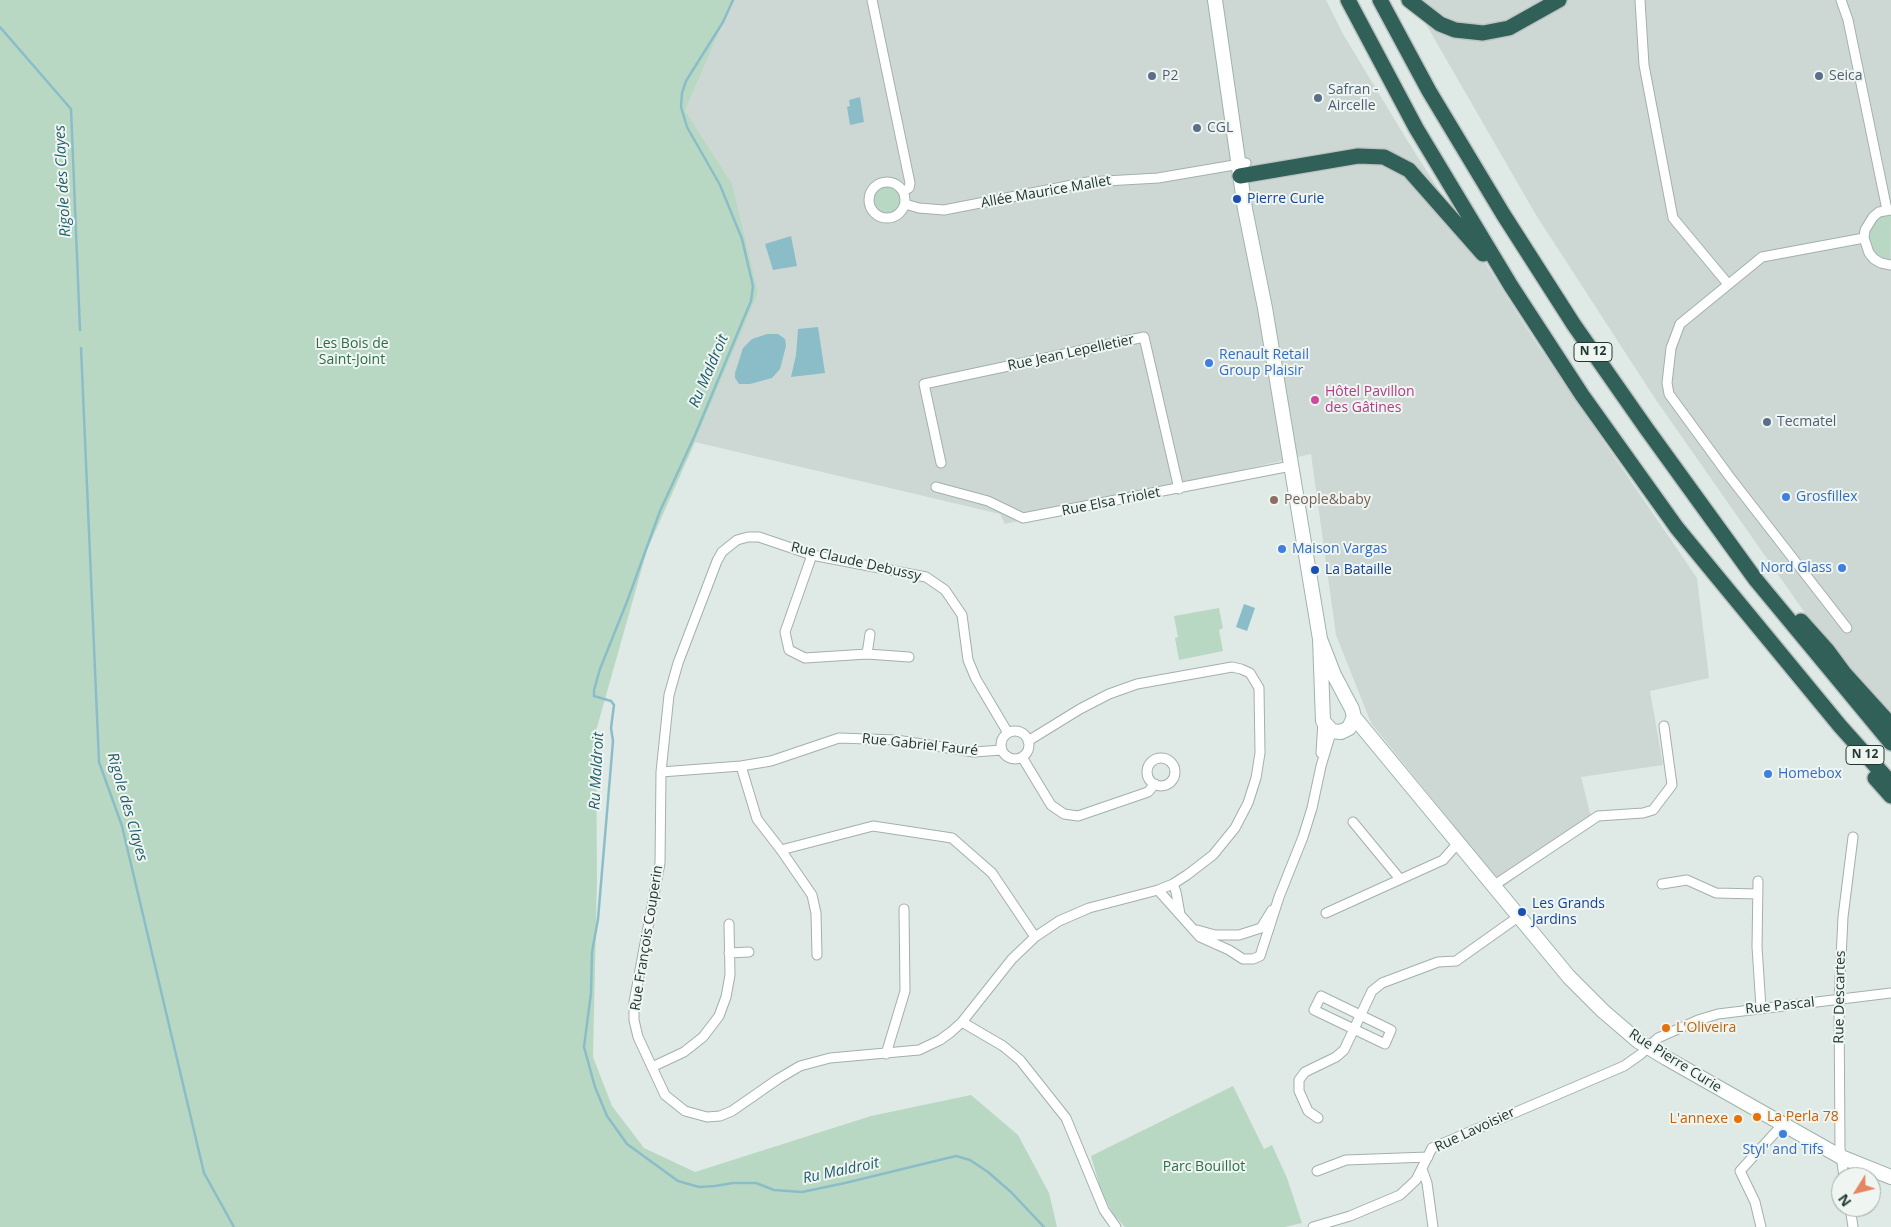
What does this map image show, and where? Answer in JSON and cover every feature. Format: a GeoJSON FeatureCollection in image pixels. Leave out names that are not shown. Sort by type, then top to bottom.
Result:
{"type":"FeatureCollection","features":[{"type":"Feature","properties":{"kind":"highway","name":"N 12"},"geometry":{"type":"LineString","coordinates":[[1348,0],[1416,128],[1511,286],[1582,395],[1677,528],[1840,726],[1891,783]]}},
{"type":"Feature","properties":{"kind":"highway","name":"N 12"},"geometry":{"type":"LineString","coordinates":[[1380,0],[1503,214],[1574,324],[1646,428],[1756,580],[1891,744]]}},
{"type":"Feature","properties":{"kind":"highway"},"geometry":{"type":"LineString","coordinates":[[1392,0],[1412,46],[1434,87],[1444,114]]}},
{"type":"Feature","properties":{"kind":"highway"},"geometry":{"type":"LineString","coordinates":[[1409,0],[1440,24],[1455,30],[1483,33],[1509,28],[1559,0]]}},
{"type":"Feature","properties":{"kind":"highway"},"geometry":{"type":"LineString","coordinates":[[1243,169],[1358,156],[1384,157],[1408,170],[1470,239],[1502,279],[1511,286]]}},
{"type":"Feature","properties":{"kind":"highway"},"geometry":{"type":"LineString","coordinates":[[1756,580],[1778,597],[1827,650],[1844,673],[1891,725]]}},
{"type":"Feature","properties":{"kind":"highway"},"geometry":{"type":"LineString","coordinates":[[1840,726],[1847,745],[1891,796]]}},
{"type":"Feature","properties":{"kind":"street"},"geometry":{"type":"LineString","coordinates":[[872,0],[910,183],[904,191]]}},
{"type":"Feature","properties":{"kind":"street","name":"Rue Pierre Curie"},"geometry":{"type":"LineString","coordinates":[[1214,0],[1243,169],[1245,209],[1257,262],[1320,638],[1323,721],[1328,728],[1347,721],[1366,730],[1569,977],[1603,1011],[1648,1048],[1841,1157],[1891,1178]]}},
{"type":"Feature","properties":{"kind":"street"},"geometry":{"type":"LineString","coordinates":[[1640,0],[1644,66],[1674,218],[1728,284]]}},
{"type":"Feature","properties":{"kind":"street"},"geometry":{"type":"LineString","coordinates":[[1841,0],[1848,20],[1889,210],[1873,217],[1865,230],[1865,246],[1874,259],[1891,265]]}},
{"type":"Feature","properties":{"kind":"street"},"geometry":{"type":"LineString","coordinates":[[1847,0],[1848,20]]}},
{"type":"Feature","properties":{"kind":"street","name":"Allée Maurice Mallet"},"geometry":{"type":"LineString","coordinates":[[905,204],[919,208],[944,210],[1088,182],[1158,178],[1243,169]]}},
{"type":"Feature","properties":{"kind":"street"},"geometry":{"type":"LineString","coordinates":[[882,182],[896,183],[904,191],[905,204],[900,214],[889,218],[878,216],[872,210],[869,203],[872,190],[882,182]]}},
{"type":"Feature","properties":{"kind":"street"},"geometry":{"type":"LineString","coordinates":[[1847,628],[1729,476],[1669,394],[1667,383],[1671,348],[1680,324],[1762,257],[1864,238]]}},
{"type":"Feature","properties":{"kind":"street","name":"Rue Jean Lepelletier"},"geometry":{"type":"LineString","coordinates":[[941,462],[924,384],[1144,337],[1179,489]]}},
{"type":"Feature","properties":{"kind":"street","name":"Rue Elsa Triolet"},"geometry":{"type":"LineString","coordinates":[[936,487],[988,501],[1023,518],[1291,466]]}},
{"type":"Feature","properties":{"kind":"street","name":"Rue Claude Debussy"},"geometry":{"type":"LineString","coordinates":[[661,772],[669,695],[678,663],[716,561],[722,552],[737,540],[748,537],[759,537],[812,555],[926,577],[945,590],[962,615],[968,660],[976,679],[1008,734]]}},
{"type":"Feature","properties":{"kind":"street"},"geometry":{"type":"LineString","coordinates":[[812,555],[785,632],[788,650],[806,658],[867,654],[909,657]]}},
{"type":"Feature","properties":{"kind":"street"},"geometry":{"type":"LineString","coordinates":[[867,654],[870,634]]}},
{"type":"Feature","properties":{"kind":"street","name":"Rue Pierre Curie"},"geometry":{"type":"LineString","coordinates":[[1320,638],[1334,675],[1347,721]]}},
{"type":"Feature","properties":{"kind":"street","name":"Rue François Couperin"},"geometry":{"type":"LineString","coordinates":[[661,772],[660,864],[634,1002],[634,1020],[638,1037],[665,1095],[685,1111],[706,1117],[720,1116],[732,1111],[800,1066],[830,1058],[919,1050],[940,1040],[962,1022],[1012,960],[1035,937],[1059,921],[1089,908],[1158,890],[1173,884],[1213,855],[1235,828],[1248,803],[1256,778],[1260,753],[1259,688],[1250,673],[1232,667],[1137,684],[1094,702],[1028,740]]}},
{"type":"Feature","properties":{"kind":"street"},"geometry":{"type":"LineString","coordinates":[[1158,890],[1200,937],[1229,950],[1243,960],[1260,956],[1278,901],[1303,837],[1330,736],[1347,721],[1346,703],[1333,699],[1327,700],[1323,706]]}},
{"type":"Feature","properties":{"kind":"street"},"geometry":{"type":"LineString","coordinates":[[1321,766],[1323,721]]}},
{"type":"Feature","properties":{"kind":"street"},"geometry":{"type":"LineString","coordinates":[[1493,886],[1598,816],[1643,813],[1652,810],[1672,784],[1664,726]]}},
{"type":"Feature","properties":{"kind":"street"},"geometry":{"type":"LineString","coordinates":[[1017,732],[1028,740],[1028,748],[1022,757],[1010,758],[1002,750],[1003,739],[1008,734],[1017,732]]}},
{"type":"Feature","properties":{"kind":"street","name":"Rue Gabriel Fauré"},"geometry":{"type":"LineString","coordinates":[[661,772],[741,766],[771,761],[839,738],[896,740],[974,752],[1002,750]]}},
{"type":"Feature","properties":{"kind":"street"},"geometry":{"type":"LineString","coordinates":[[1022,757],[1051,805],[1064,814],[1078,816],[1148,792],[1155,784]]}},
{"type":"Feature","properties":{"kind":"street"},"geometry":{"type":"LineString","coordinates":[[741,766],[757,819],[782,850],[812,895],[816,913],[817,955]]}},
{"type":"Feature","properties":{"kind":"street"},"geometry":{"type":"LineString","coordinates":[[1353,822],[1400,879]]}},
{"type":"Feature","properties":{"kind":"street"},"geometry":{"type":"LineString","coordinates":[[782,850],[872,826],[952,838],[992,873],[1035,937]]}},
{"type":"Feature","properties":{"kind":"street","name":"Rue Descartes"},"geometry":{"type":"LineString","coordinates":[[1842,1167],[1839,1000],[1842,916],[1853,837]]}},
{"type":"Feature","properties":{"kind":"street"},"geometry":{"type":"LineString","coordinates":[[1326,912],[1443,860],[1458,843]]}},
{"type":"Feature","properties":{"kind":"street"},"geometry":{"type":"LineString","coordinates":[[1662,884],[1687,880],[1716,893],[1758,894]]}},
{"type":"Feature","properties":{"kind":"street"},"geometry":{"type":"LineString","coordinates":[[1758,882],[1757,947],[1761,1008]]}},
{"type":"Feature","properties":{"kind":"street"},"geometry":{"type":"LineString","coordinates":[[1173,884],[1180,914]]}},
{"type":"Feature","properties":{"kind":"street"},"geometry":{"type":"LineString","coordinates":[[1191,929],[1215,935],[1239,935],[1261,928],[1278,901]]}},
{"type":"Feature","properties":{"kind":"street"},"geometry":{"type":"LineString","coordinates":[[886,1054],[905,991],[904,909]]}},
{"type":"Feature","properties":{"kind":"street"},"geometry":{"type":"LineString","coordinates":[[1318,1118],[1308,1111],[1299,1091],[1299,1080],[1305,1072],[1336,1058],[1344,1050],[1372,991],[1382,983],[1438,962],[1456,961],[1518,917]]}},
{"type":"Feature","properties":{"kind":"street"},"geometry":{"type":"LineString","coordinates":[[652,1067],[684,1052],[703,1037],[719,1016],[728,990],[730,975],[730,924]]}},
{"type":"Feature","properties":{"kind":"street"},"geometry":{"type":"LineString","coordinates":[[729,953],[749,952]]}},
{"type":"Feature","properties":{"kind":"street","name":"Rue Pascal"},"geometry":{"type":"LineString","coordinates":[[1648,1048],[1658,1038],[1698,1020],[1718,1014],[1891,993]]}},
{"type":"Feature","properties":{"kind":"street"},"geometry":{"type":"LineString","coordinates":[[1321,996],[1391,1030],[1385,1044],[1354,1029],[1314,1010],[1321,996]]}},
{"type":"Feature","properties":{"kind":"street"},"geometry":{"type":"LineString","coordinates":[[962,1022],[1003,1046],[1020,1060],[1066,1118],[1104,1210],[1116,1227]]}},
{"type":"Feature","properties":{"kind":"street","name":"Rue Lavoisier"},"geometry":{"type":"LineString","coordinates":[[1316,1227],[1350,1216],[1400,1195],[1416,1180],[1432,1148],[1624,1066],[1648,1048]]}},
{"type":"Feature","properties":{"kind":"street"},"geometry":{"type":"LineString","coordinates":[[1761,1227],[1755,1202],[1740,1171],[1783,1124]]}},
{"type":"Feature","properties":{"kind":"street"},"geometry":{"type":"LineString","coordinates":[[1317,1171],[1346,1160],[1428,1157]]}},
{"type":"Feature","properties":{"kind":"street"},"geometry":{"type":"LineString","coordinates":[[1422,1169],[1427,1183],[1433,1227]]}},
{"type":"Feature","properties":{"kind":"shaded area"},"geometry":{"type":"Polygon","coordinates":[[[733,0],[1326,0],[1343,34],[1407,140],[1533,338],[1697,578],[1709,678],[1650,691],[1663,765],[1581,777],[1592,821],[1501,889],[1442,811],[1371,723],[1336,635],[1311,454],[1005,524],[1000,514],[695,442],[758,293],[685,111],[733,0]]]}},
{"type":"Feature","properties":{"kind":"shaded area"},"geometry":{"type":"Polygon","coordinates":[[[1412,0],[1891,0],[1891,717],[1835,656],[1654,397],[1536,215],[1412,0]]]}},
{"type":"Feature","properties":{"kind":"green space","name":"Les Bois de Saint-Joint"},"geometry":{"type":"Polygon","coordinates":[[[0,0],[733,0],[685,111],[732,184],[758,293],[647,550],[596,731],[597,878],[593,1057],[612,1106],[644,1148],[695,1172],[871,1116],[971,1095],[1018,1135],[1049,1193],[1057,1227],[0,1227],[0,0]]]}},
{"type":"Feature","properties":{"kind":"green space"},"geometry":{"type":"Polygon","coordinates":[[[887,185],[897,189],[901,199],[897,209],[887,213],[877,209],[873,199],[877,189],[887,185]]]}},
{"type":"Feature","properties":{"kind":"green space"},"geometry":{"type":"Polygon","coordinates":[[[1886,215],[1891,216],[1890,261],[1876,256],[1868,244],[1869,229],[1879,218],[1886,215]]]}},
{"type":"Feature","properties":{"kind":"green space"},"geometry":{"type":"Polygon","coordinates":[[[1219,608],[1223,628],[1219,630],[1223,651],[1179,660],[1175,638],[1178,637],[1174,616],[1219,608]]]}},
{"type":"Feature","properties":{"kind":"green space","name":"Parc Bouillot"},"geometry":{"type":"Polygon","coordinates":[[[1233,1086],[1264,1149],[1272,1145],[1287,1178],[1302,1223],[1285,1227],[1125,1227],[1114,1215],[1102,1194],[1091,1156],[1233,1086]]]}},
{"type":"Feature","properties":{"kind":"water"},"geometry":{"type":"Polygon","coordinates":[[[860,97],[864,122],[850,125],[847,107],[850,106],[849,100],[860,97]]]}},
{"type":"Feature","properties":{"kind":"water"},"geometry":{"type":"Polygon","coordinates":[[[791,236],[797,266],[773,270],[765,244],[791,236]]]}},
{"type":"Feature","properties":{"kind":"water"},"geometry":{"type":"Polygon","coordinates":[[[818,327],[825,373],[791,377],[796,355],[798,329],[818,327]]]}},
{"type":"Feature","properties":{"kind":"water"},"geometry":{"type":"Polygon","coordinates":[[[767,334],[778,334],[785,339],[786,346],[780,369],[772,378],[750,384],[739,384],[735,378],[735,373],[743,348],[752,339],[767,334]]]}},
{"type":"Feature","properties":{"kind":"water"},"geometry":{"type":"Polygon","coordinates":[[[1244,604],[1255,608],[1247,631],[1236,627],[1244,604]]]}},
{"type":"Feature","properties":{"kind":"waterway","name":"Ru Maldroit"},"geometry":{"type":"LineString","coordinates":[[733,0],[723,22],[686,81],[682,93],[681,107],[687,127],[720,185],[742,239],[753,286],[751,301],[695,435],[660,511],[600,669],[594,690],[594,696],[611,701],[614,705],[611,728],[613,741],[598,919],[592,952],[591,993],[584,1047],[595,1087],[607,1116],[627,1144],[678,1181],[699,1187],[733,1183],[756,1183],[774,1190],[802,1192],[956,1156],[970,1160],[988,1172],[1011,1192],[1044,1227]]}},
{"type":"Feature","properties":{"kind":"waterway","name":"Rigole des Clayes"},"geometry":{"type":"LineString","coordinates":[[0,27],[71,109],[80,330]]}},
{"type":"Feature","properties":{"kind":"waterway","name":"Rigole des Clayes"},"geometry":{"type":"LineString","coordinates":[[81,348],[99,762],[122,826],[204,1173],[234,1227]]}},
{"type":"Feature","properties":{"kind":"place","name":"P2"},"geometry":{"type":"Point","coordinates":[1152,76]}},
{"type":"Feature","properties":{"kind":"place","name":"Seica"},"geometry":{"type":"Point","coordinates":[1819,76]}},
{"type":"Feature","properties":{"kind":"place","name":"Safran - Aircelle"},"geometry":{"type":"Point","coordinates":[1318,98]}},
{"type":"Feature","properties":{"kind":"place","name":"CGL"},"geometry":{"type":"Point","coordinates":[1197,128]}},
{"type":"Feature","properties":{"kind":"place","name":"Pierre Curie"},"geometry":{"type":"Point","coordinates":[1237,199]}},
{"type":"Feature","properties":{"kind":"place","name":"Renault Retail Group Plaisir"},"geometry":{"type":"Point","coordinates":[1209,363]}},
{"type":"Feature","properties":{"kind":"place","name":"Hôtel Pavillon des Gâtines"},"geometry":{"type":"Point","coordinates":[1315,400]}},
{"type":"Feature","properties":{"kind":"place","name":"Tecmatel"},"geometry":{"type":"Point","coordinates":[1767,422]}},
{"type":"Feature","properties":{"kind":"place","name":"Grosfillex"},"geometry":{"type":"Point","coordinates":[1786,497]}},
{"type":"Feature","properties":{"kind":"place","name":"People&baby"},"geometry":{"type":"Point","coordinates":[1274,500]}},
{"type":"Feature","properties":{"kind":"place","name":"Maison Vargas"},"geometry":{"type":"Point","coordinates":[1282,549]}},
{"type":"Feature","properties":{"kind":"place","name":"Nord Glass"},"geometry":{"type":"Point","coordinates":[1842,568]}},
{"type":"Feature","properties":{"kind":"place","name":"La Bataille"},"geometry":{"type":"Point","coordinates":[1315,570]}},
{"type":"Feature","properties":{"kind":"place","name":"Homebox"},"geometry":{"type":"Point","coordinates":[1768,774]}},
{"type":"Feature","properties":{"kind":"place","name":"Les Grands Jardins"},"geometry":{"type":"Point","coordinates":[1522,912]}},
{"type":"Feature","properties":{"kind":"place","name":"L'Oliveira"},"geometry":{"type":"Point","coordinates":[1666,1028]}},
{"type":"Feature","properties":{"kind":"place","name":"La Perla 78"},"geometry":{"type":"Point","coordinates":[1757,1117]}},
{"type":"Feature","properties":{"kind":"place","name":"L'annexe"},"geometry":{"type":"Point","coordinates":[1738,1119]}},
{"type":"Feature","properties":{"kind":"place","name":"Styl' and Tifs"},"geometry":{"type":"Point","coordinates":[1783,1134]}}]}
